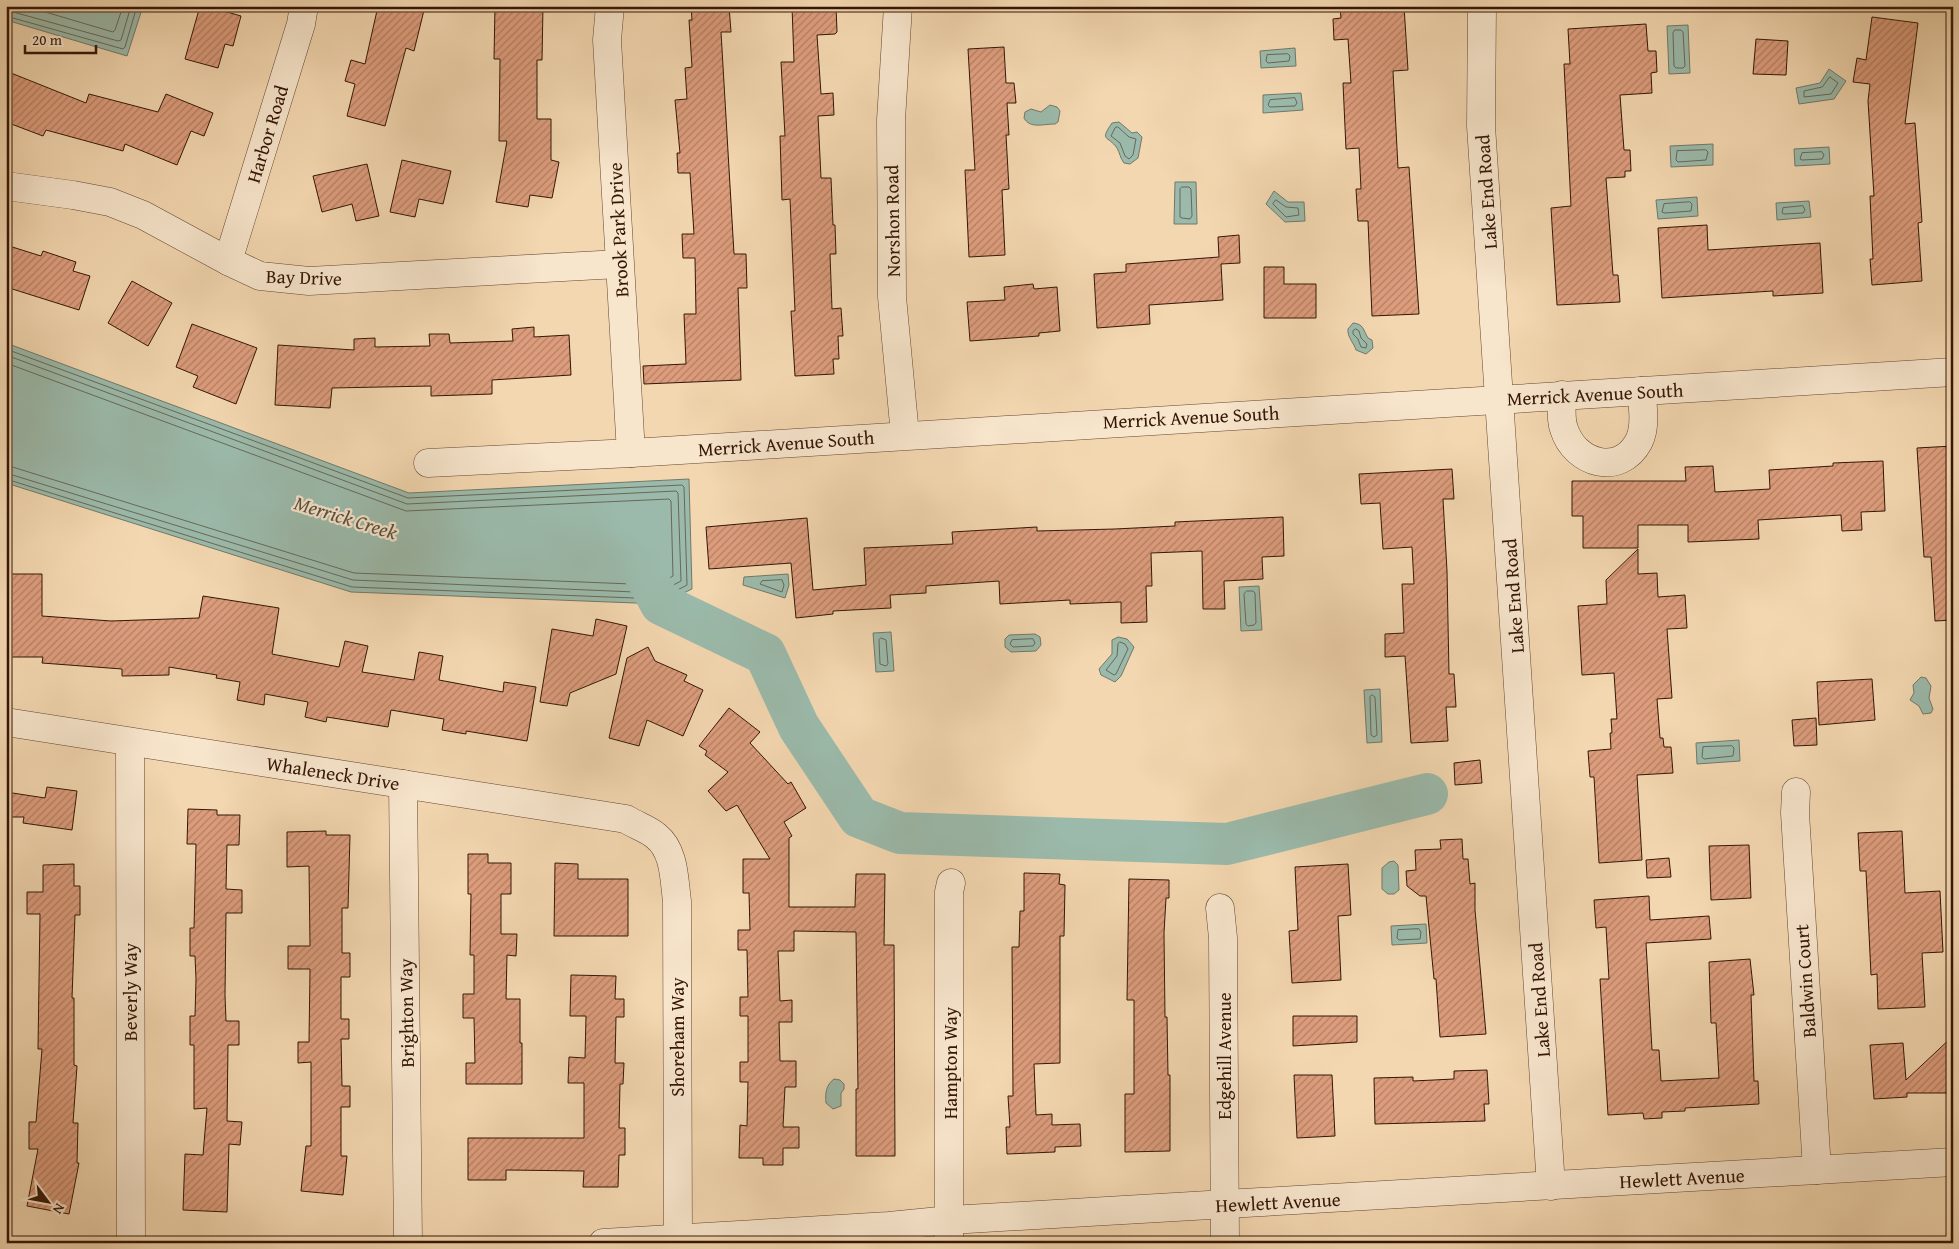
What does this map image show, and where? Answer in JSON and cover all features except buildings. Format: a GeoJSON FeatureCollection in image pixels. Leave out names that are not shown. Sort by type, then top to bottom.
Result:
{"type":"FeatureCollection","features":[{"type":"Feature","properties":{"kind":"street","name":"Harbor Road"},"geometry":{"type":"LineString","coordinates":[[228,261],[301,24],[304,6]]}},
{"type":"Feature","properties":{"kind":"street","name":"Brook Park Drive"},"geometry":{"type":"LineString","coordinates":[[610,6],[607,40],[631,453]]}},
{"type":"Feature","properties":{"kind":"street","name":"Norshon Road"},"geometry":{"type":"LineString","coordinates":[[898,6],[891,120],[892,297],[905,435]]}},
{"type":"Feature","properties":{"kind":"street","name":"Lake End Road"},"geometry":{"type":"LineString","coordinates":[[1482,6],[1481,126],[1550,1186]]}},
{"type":"Feature","properties":{"kind":"street","name":"Bay Drive"},"geometry":{"type":"LineString","coordinates":[[6,186],[110,202],[143,215],[260,276],[309,281],[619,264]]}},
{"type":"Feature","properties":{"kind":"street","name":"Merrick Avenue South"},"geometry":{"type":"LineString","coordinates":[[428,463],[631,453],[1953,372]]}},
{"type":"Feature","properties":{"kind":"street"},"geometry":{"type":"LineString","coordinates":[[1562,395],[1563,429],[1575,450],[1591,461],[1612,463],[1627,456],[1639,440],[1643,408],[1641,392]]}},
{"type":"Feature","properties":{"kind":"street","name":"Whaleneck Drive"},"geometry":{"type":"LineString","coordinates":[[6,722],[626,819],[656,836]]}},
{"type":"Feature","properties":{"kind":"street","name":"Beverly Way"},"geometry":{"type":"LineString","coordinates":[[130,742],[131,1243]]}},
{"type":"Feature","properties":{"kind":"street","name":"Brighton Way"},"geometry":{"type":"LineString","coordinates":[[403,784],[408,1243]]}},
{"type":"Feature","properties":{"kind":"street","name":"Baldwin Court"},"geometry":{"type":"LineString","coordinates":[[1796,792],[1795,813],[1817,1170]]}},
{"type":"Feature","properties":{"kind":"street","name":"Shoreham Way"},"geometry":{"type":"LineString","coordinates":[[656,836],[665,847],[672,862],[677,901],[678,1241]]}},
{"type":"Feature","properties":{"kind":"street","name":"Hampton Way"},"geometry":{"type":"LineString","coordinates":[[950,1231],[949,892],[951,883]]}},
{"type":"Feature","properties":{"kind":"street","name":"Edgehill Avenue"},"geometry":{"type":"LineString","coordinates":[[1220,908],[1223,938],[1225,1243]]}},
{"type":"Feature","properties":{"kind":"street","name":"Hewlett Avenue"},"geometry":{"type":"LineString","coordinates":[[603,1243],[678,1241],[889,1226],[950,1231],[1225,1205],[1953,1162]]}},
{"type":"Feature","properties":{"kind":"water"},"geometry":{"type":"Polygon","coordinates":[[[6,6],[143,6],[127,56],[6,20],[6,6]]]}},
{"type":"Feature","properties":{"kind":"water"},"geometry":{"type":"Polygon","coordinates":[[[1688,25],[1690,73],[1669,74],[1667,26],[1688,25]]]}},
{"type":"Feature","properties":{"kind":"water"},"geometry":{"type":"Polygon","coordinates":[[[1295,48],[1296,66],[1261,68],[1260,51],[1295,48]]]}},
{"type":"Feature","properties":{"kind":"water"},"geometry":{"type":"Polygon","coordinates":[[[1829,69],[1846,81],[1834,99],[1799,104],[1796,88],[1820,83],[1829,69]]]}},
{"type":"Feature","properties":{"kind":"water"},"geometry":{"type":"Polygon","coordinates":[[[1301,93],[1303,110],[1263,113],[1263,95],[1301,93]]]}},
{"type":"Feature","properties":{"kind":"water"},"geometry":{"type":"Polygon","coordinates":[[[1050,105],[1057,107],[1060,111],[1058,122],[1055,124],[1033,125],[1024,118],[1025,112],[1031,109],[1041,112],[1050,105]]]}},
{"type":"Feature","properties":{"kind":"water"},"geometry":{"type":"Polygon","coordinates":[[[1119,122],[1132,133],[1137,132],[1142,137],[1138,158],[1130,164],[1124,163],[1117,148],[1105,136],[1112,123],[1119,122]]]}},
{"type":"Feature","properties":{"kind":"water"},"geometry":{"type":"Polygon","coordinates":[[[1713,144],[1713,165],[1671,167],[1670,146],[1713,144]]]}},
{"type":"Feature","properties":{"kind":"water"},"geometry":{"type":"Polygon","coordinates":[[[1829,147],[1830,164],[1795,166],[1794,149],[1829,147]]]}},
{"type":"Feature","properties":{"kind":"water"},"geometry":{"type":"Polygon","coordinates":[[[1175,182],[1196,182],[1197,224],[1174,224],[1175,182]]]}},
{"type":"Feature","properties":{"kind":"water"},"geometry":{"type":"Polygon","coordinates":[[[1274,191],[1288,202],[1304,202],[1305,221],[1285,222],[1266,204],[1274,191]]]}},
{"type":"Feature","properties":{"kind":"water"},"geometry":{"type":"Polygon","coordinates":[[[1697,197],[1698,216],[1658,219],[1656,200],[1697,197]]]}},
{"type":"Feature","properties":{"kind":"water"},"geometry":{"type":"Polygon","coordinates":[[[1809,201],[1811,217],[1777,220],[1776,203],[1809,201]]]}},
{"type":"Feature","properties":{"kind":"water"},"geometry":{"type":"Polygon","coordinates":[[[1353,323],[1361,326],[1368,338],[1372,340],[1373,348],[1366,354],[1356,350],[1350,337],[1348,329],[1353,323]]]}},
{"type":"Feature","properties":{"kind":"water","name":"Merrick Creek"},"geometry":{"type":"Polygon","coordinates":[[[6,343],[409,493],[689,479],[692,589],[661,604],[351,592],[6,483],[6,343]]]}},
{"type":"Feature","properties":{"kind":"water"},"geometry":{"type":"Polygon","coordinates":[[[788,574],[789,585],[785,598],[743,585],[744,577],[788,574]]]}},
{"type":"Feature","properties":{"kind":"water"},"geometry":{"type":"Polygon","coordinates":[[[1259,586],[1262,630],[1241,631],[1239,587],[1259,586]]]}},
{"type":"Feature","properties":{"kind":"water"},"geometry":{"type":"Polygon","coordinates":[[[891,632],[894,671],[876,672],[873,633],[891,632]]]}},
{"type":"Feature","properties":{"kind":"water"},"geometry":{"type":"Polygon","coordinates":[[[1035,634],[1040,637],[1041,645],[1036,651],[1011,652],[1005,647],[1005,639],[1009,635],[1035,634]]]}},
{"type":"Feature","properties":{"kind":"water"},"geometry":{"type":"Polygon","coordinates":[[[1118,637],[1127,639],[1134,647],[1121,676],[1115,682],[1101,675],[1099,669],[1112,654],[1112,640],[1118,637]]]}},
{"type":"Feature","properties":{"kind":"water"},"geometry":{"type":"Polygon","coordinates":[[[1921,677],[1926,678],[1931,686],[1929,698],[1933,709],[1931,713],[1923,714],[1919,706],[1910,700],[1914,693],[1913,685],[1921,677]]]}},
{"type":"Feature","properties":{"kind":"water"},"geometry":{"type":"Polygon","coordinates":[[[1380,689],[1382,742],[1367,743],[1364,690],[1380,689]]]}},
{"type":"Feature","properties":{"kind":"water"},"geometry":{"type":"Polygon","coordinates":[[[1739,740],[1740,761],[1697,764],[1696,743],[1739,740]]]}},
{"type":"Feature","properties":{"kind":"water"},"geometry":{"type":"Polygon","coordinates":[[[1394,861],[1398,865],[1399,890],[1394,894],[1388,894],[1382,889],[1382,868],[1389,862],[1394,861]]]}},
{"type":"Feature","properties":{"kind":"water"},"geometry":{"type":"Polygon","coordinates":[[[1426,924],[1427,943],[1392,945],[1391,926],[1426,924]]]}},
{"type":"Feature","properties":{"kind":"water"},"geometry":{"type":"Polygon","coordinates":[[[834,1079],[840,1080],[844,1084],[844,1089],[841,1093],[841,1106],[833,1109],[826,1103],[826,1096],[828,1087],[834,1079]]]}},
{"type":"Feature","properties":{"kind":"waterway"},"geometry":{"type":"LineString","coordinates":[[633,553],[661,604],[765,654],[799,727],[859,817],[900,833],[1227,844],[1427,794]]}}]}
